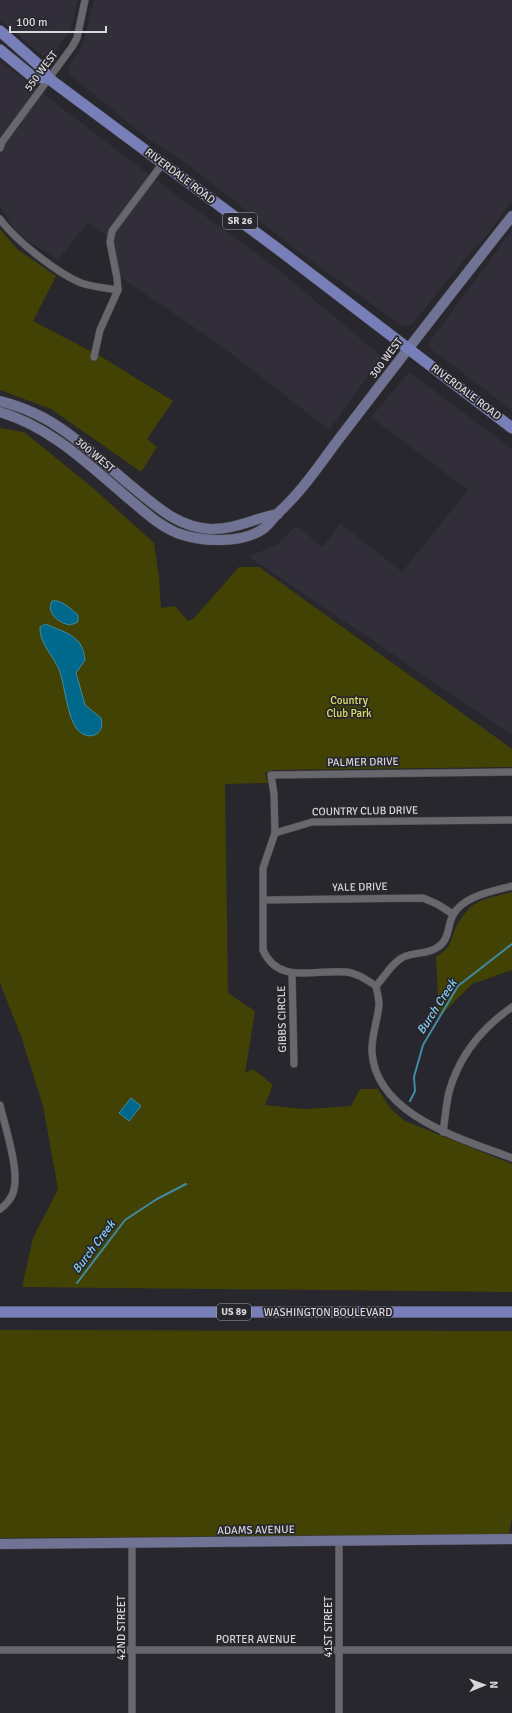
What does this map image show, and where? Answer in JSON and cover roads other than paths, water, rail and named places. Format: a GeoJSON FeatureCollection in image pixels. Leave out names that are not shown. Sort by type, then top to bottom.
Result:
{"type":"FeatureCollection","features":[{"type":"Feature","properties":{"kind":"main road","name":"SR 26"},"geometry":{"type":"LineString","coordinates":[[0,31],[40,66],[48,78]]}},
{"type":"Feature","properties":{"kind":"main road"},"geometry":{"type":"LineString","coordinates":[[0,50],[33,77],[48,78]]}},
{"type":"Feature","properties":{"kind":"main road","name":"RIVERDALE ROAD"},"geometry":{"type":"LineString","coordinates":[[48,78],[163,163],[512,428]]}},
{"type":"Feature","properties":{"kind":"main road","name":"300 WEST"},"geometry":{"type":"LineString","coordinates":[[0,412],[26,422],[54,438],[154,519],[182,535],[204,540],[233,539],[263,529],[297,494],[408,348],[512,216]]}},
{"type":"Feature","properties":{"kind":"main road","name":"300 WEST"},"geometry":{"type":"LineString","coordinates":[[0,400],[31,411],[61,428],[161,510],[182,522],[205,528],[226,528],[246,523],[259,517],[278,514]]}},
{"type":"Feature","properties":{"kind":"main road","name":"WASHINGTON BOULEVARD"},"geometry":{"type":"LineString","coordinates":[[0,1312],[512,1312]]}},
{"type":"Feature","properties":{"kind":"main road","name":"ADAMS AVENUE"},"geometry":{"type":"LineString","coordinates":[[0,1544],[512,1539]]}},
{"type":"Feature","properties":{"kind":"street","name":"550 WEST"},"geometry":{"type":"LineString","coordinates":[[0,148],[2,142],[75,42],[85,0]]}},
{"type":"Feature","properties":{"kind":"street"},"geometry":{"type":"LineString","coordinates":[[94,357],[100,330],[118,290],[110,242],[112,231],[163,163]]}},
{"type":"Feature","properties":{"kind":"street"},"geometry":{"type":"LineString","coordinates":[[0,219],[23,244],[70,277],[98,288],[118,290]]}},
{"type":"Feature","properties":{"kind":"street","name":"PALMER DRIVE"},"geometry":{"type":"LineString","coordinates":[[275,833],[274,794],[271,775],[512,772]]}},
{"type":"Feature","properties":{"kind":"street","name":"COUNTRY CLUB DRIVE"},"geometry":{"type":"LineString","coordinates":[[275,833],[312,822],[512,820]]}},
{"type":"Feature","properties":{"kind":"street"},"geometry":{"type":"LineString","coordinates":[[275,833],[263,868],[263,950],[272,966],[292,973],[347,972],[363,978],[376,986],[379,1004],[373,1037],[372,1053],[376,1072],[382,1085],[405,1110],[443,1132],[512,1158]]}},
{"type":"Feature","properties":{"kind":"street"},"geometry":{"type":"LineString","coordinates":[[376,986],[404,956],[429,952],[439,947],[449,932],[453,914],[471,897],[512,886]]}},
{"type":"Feature","properties":{"kind":"street","name":"YALE DRIVE"},"geometry":{"type":"LineString","coordinates":[[263,900],[423,898],[437,904],[453,914]]}},
{"type":"Feature","properties":{"kind":"street","name":"GIBBS CIRCLE"},"geometry":{"type":"LineString","coordinates":[[292,973],[294,1064]]}},
{"type":"Feature","properties":{"kind":"street"},"geometry":{"type":"LineString","coordinates":[[443,1132],[449,1092],[464,1055],[477,1037],[497,1017],[512,1007]]}},
{"type":"Feature","properties":{"kind":"street"},"geometry":{"type":"LineString","coordinates":[[0,1105],[15,1170],[14,1190],[6,1205],[0,1209]]}},
{"type":"Feature","properties":{"kind":"street","name":"41ST STREET"},"geometry":{"type":"LineString","coordinates":[[339,1541],[339,1713]]}},
{"type":"Feature","properties":{"kind":"street","name":"42ND STREET"},"geometry":{"type":"LineString","coordinates":[[132,1543],[132,1713]]}},
{"type":"Feature","properties":{"kind":"street","name":"PORTER AVENUE"},"geometry":{"type":"LineString","coordinates":[[0,1650],[512,1650]]}},
{"type":"Feature","properties":{"kind":"water"},"geometry":{"type":"Polygon","coordinates":[[[52,601],[62,603],[69,607],[78,615],[78,622],[70,625],[58,620],[52,614],[52,601]]]}},
{"type":"Feature","properties":{"kind":"water"},"geometry":{"type":"Polygon","coordinates":[[[46,624],[72,636],[81,645],[85,660],[76,673],[85,705],[101,718],[102,724],[101,729],[94,735],[90,736],[81,733],[77,729],[71,717],[58,666],[45,645],[40,633],[40,627],[46,624]]]}},
{"type":"Feature","properties":{"kind":"water"},"geometry":{"type":"Polygon","coordinates":[[[131,1098],[141,1106],[129,1121],[119,1113],[131,1098]]]}},
{"type":"Feature","properties":{"kind":"waterway","name":"Burch Creek"},"geometry":{"type":"LineString","coordinates":[[410,1101],[415,1091],[414,1077],[423,1045],[458,986],[512,944]]}},
{"type":"Feature","properties":{"kind":"waterway","name":"Burch Creek"},"geometry":{"type":"LineString","coordinates":[[77,1283],[125,1220],[157,1199],[186,1184]]}},
{"type":"Feature","properties":{"kind":"park label","name":"Country Club Park"},"geometry":{"type":"Point","coordinates":[349,706]}}]}
